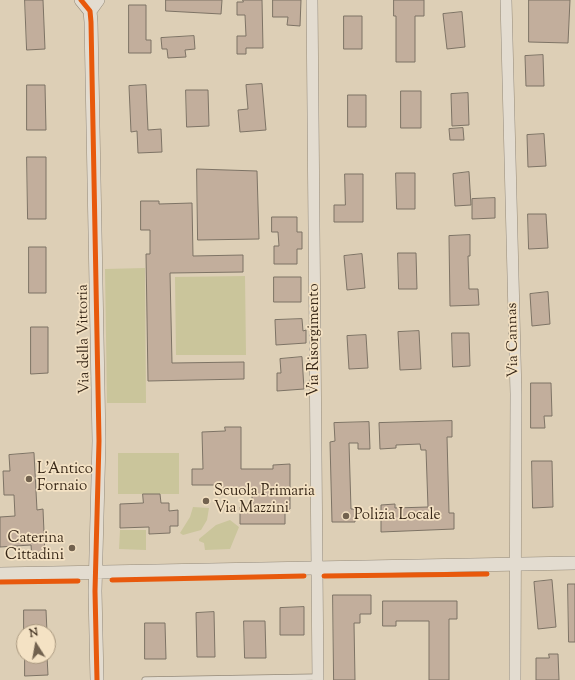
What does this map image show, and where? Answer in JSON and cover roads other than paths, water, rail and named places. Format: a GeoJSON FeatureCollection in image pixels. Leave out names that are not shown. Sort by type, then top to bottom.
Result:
{"type":"FeatureCollection","features":[{"type":"Feature","properties":{"kind":"street"},"geometry":{"type":"LineString","coordinates":[[81,0],[90,11],[98,0]]}},
{"type":"Feature","properties":{"kind":"street","name":"Via Risorgimento"},"geometry":{"type":"LineString","coordinates":[[312,0],[318,679]]}},
{"type":"Feature","properties":{"kind":"street","name":"Via Cannas"},"geometry":{"type":"LineString","coordinates":[[506,0],[516,394],[515,680]]}},
{"type":"Feature","properties":{"kind":"street","name":"Via della Vittoria"},"geometry":{"type":"LineString","coordinates":[[90,11],[99,441],[95,591],[97,680]]}},
{"type":"Feature","properties":{"kind":"street"},"geometry":{"type":"LineString","coordinates":[[0,574],[575,564]]}},
{"type":"Feature","properties":{"kind":"lane"},"geometry":{"type":"LineString","coordinates":[[145,680],[318,679]]}},
{"type":"Feature","properties":{"kind":"place","name":"L'Antico Fornaio"},"geometry":{"type":"Point","coordinates":[29,479]}},
{"type":"Feature","properties":{"kind":"place","name":"Scuola Primaria Via Mazzini"},"geometry":{"type":"Point","coordinates":[206,501]}},
{"type":"Feature","properties":{"kind":"place","name":"Polizia Locale"},"geometry":{"type":"Point","coordinates":[346,516]}},
{"type":"Feature","properties":{"kind":"place","name":"Caterina Cittadini"},"geometry":{"type":"Point","coordinates":[72,548]}}]}
